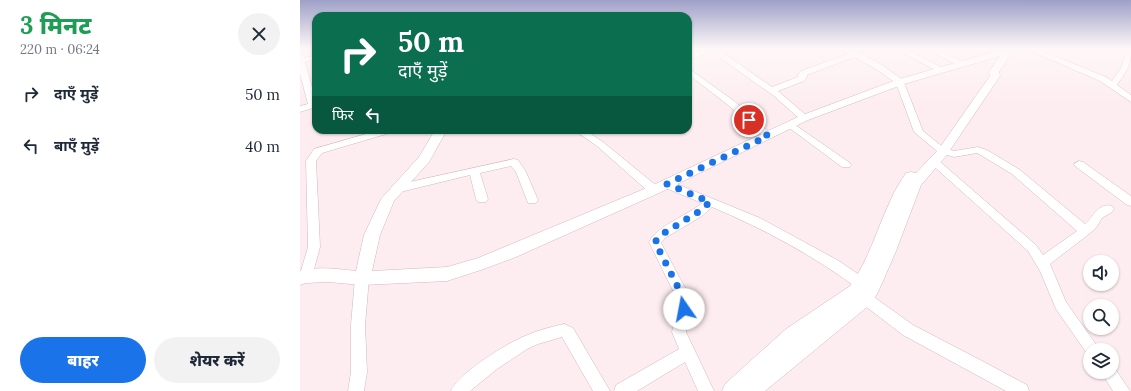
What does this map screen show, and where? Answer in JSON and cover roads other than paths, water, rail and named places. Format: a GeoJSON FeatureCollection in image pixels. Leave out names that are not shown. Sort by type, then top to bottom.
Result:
{"type":"FeatureCollection","features":[{"type":"Feature","properties":{"kind":"street"},"geometry":{"type":"LineString","coordinates":[[303,66],[312,98]]}},
{"type":"Feature","properties":{"kind":"street"},"geometry":{"type":"LineString","coordinates":[[739,66],[772,90],[804,118]]}},
{"type":"Feature","properties":{"kind":"street"},"geometry":{"type":"LineString","coordinates":[[772,90],[801,79],[804,76],[802,74],[822,66]]}},
{"type":"Feature","properties":{"kind":"street"},"geometry":{"type":"LineString","coordinates":[[878,66],[900,82],[919,132],[938,154],[1032,248],[1046,269],[1061,305],[1088,343]]}},
{"type":"Feature","properties":{"kind":"street"},"geometry":{"type":"LineString","coordinates":[[934,66],[942,70]]}},
{"type":"Feature","properties":{"kind":"street"},"geometry":{"type":"LineString","coordinates":[[377,134],[337,146],[324,148],[318,151],[313,157],[311,161],[311,173],[314,247],[303,277],[328,275],[362,278],[447,274],[467,268],[510,253],[654,190],[804,118],[900,82],[955,66]]}},
{"type":"Feature","properties":{"kind":"street"},"geometry":{"type":"LineString","coordinates":[[750,391],[863,291],[915,183],[995,76],[994,72],[999,66]]}},
{"type":"Feature","properties":{"kind":"street"},"geometry":{"type":"LineString","coordinates":[[1073,66],[1113,85],[1131,98]]}},
{"type":"Feature","properties":{"kind":"street"},"geometry":{"type":"LineString","coordinates":[[1113,85],[1126,66]]}},
{"type":"Feature","properties":{"kind":"street"},"geometry":{"type":"LineString","coordinates":[[692,73],[731,103],[768,136]]}},
{"type":"Feature","properties":{"kind":"street"},"geometry":{"type":"LineString","coordinates":[[300,109],[312,106]]}},
{"type":"Feature","properties":{"kind":"street"},"geometry":{"type":"LineString","coordinates":[[791,125],[846,165]]}},
{"type":"Feature","properties":{"kind":"street"},"geometry":{"type":"LineString","coordinates":[[356,391],[359,372],[358,325],[362,278],[367,253],[378,221],[388,199],[414,172],[424,159],[439,134]]}},
{"type":"Feature","properties":{"kind":"street"},"geometry":{"type":"LineString","coordinates":[[585,134],[600,144],[654,190]]}},
{"type":"Feature","properties":{"kind":"street"},"geometry":{"type":"LineString","coordinates":[[938,154],[961,154],[978,150],[1016,172],[1085,231]]}},
{"type":"Feature","properties":{"kind":"street"},"geometry":{"type":"LineString","coordinates":[[396,189],[514,162],[521,172],[532,200]]}},
{"type":"Feature","properties":{"kind":"street"},"geometry":{"type":"LineString","coordinates":[[1079,164],[1131,202]]}},
{"type":"Feature","properties":{"kind":"street"},"geometry":{"type":"LineString","coordinates":[[474,171],[482,199]]}},
{"type":"Feature","properties":{"kind":"street"},"geometry":{"type":"LineString","coordinates":[[667,184],[756,221],[834,265],[908,330],[981,368],[1021,391]]}},
{"type":"Feature","properties":{"kind":"street"},"geometry":{"type":"LineString","coordinates":[[706,391],[679,332],[684,309],[684,299],[655,242],[661,235],[698,212],[710,202]]}},
{"type":"Feature","properties":{"kind":"street"},"geometry":{"type":"LineString","coordinates":[[1042,263],[1085,231],[1092,225],[1098,215],[1108,209]]}},
{"type":"Feature","properties":{"kind":"street"},"geometry":{"type":"LineString","coordinates":[[732,391],[792,335],[863,291]]}},
{"type":"Feature","properties":{"kind":"street"},"geometry":{"type":"LineString","coordinates":[[459,391],[463,386],[485,370],[527,342],[564,330],[568,333],[602,391]]}},
{"type":"Feature","properties":{"kind":"street"},"geometry":{"type":"LineString","coordinates":[[622,391],[688,352]]}},
{"type":"Feature","properties":{"kind":"street"},"geometry":{"type":"LineString","coordinates":[[1114,379],[1122,391]]}}]}
